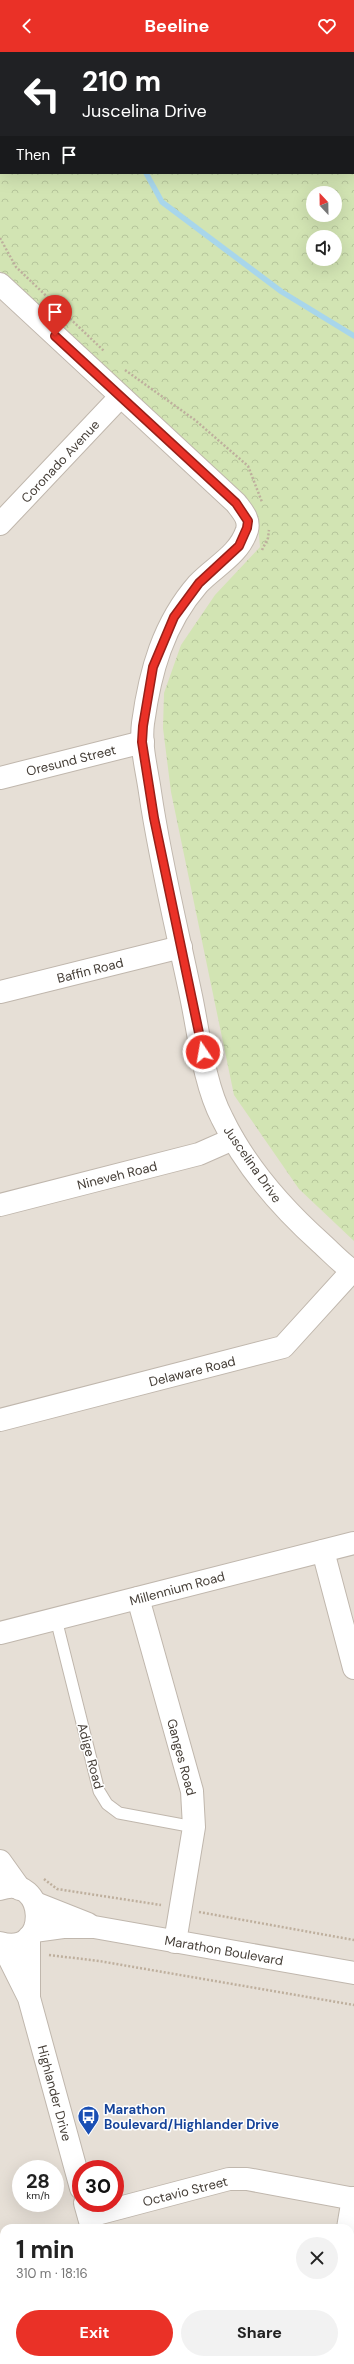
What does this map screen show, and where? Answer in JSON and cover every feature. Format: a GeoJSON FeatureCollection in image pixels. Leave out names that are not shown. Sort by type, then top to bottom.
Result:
{"type":"FeatureCollection","features":[{"type":"Feature","properties":{"kind":"street","name":"Juscelina Drive"},"geometry":{"type":"LineString","coordinates":[[0,284],[120,397],[236,503],[248,521],[247,528],[239,546],[199,583],[181,606],[167,630],[152,674],[143,726],[142,742],[154,818],[210,1083],[220,1116],[233,1139],[287,1212],[353,1271]]}},
{"type":"Feature","properties":{"kind":"street","name":"Coronado Avenue"},"geometry":{"type":"LineString","coordinates":[[0,524],[120,397]]}},
{"type":"Feature","properties":{"kind":"street","name":"Oresund Street"},"geometry":{"type":"LineString","coordinates":[[0,778],[142,742]]}},
{"type":"Feature","properties":{"kind":"street","name":"Baffin Road"},"geometry":{"type":"LineString","coordinates":[[0,992],[181,947]]}},
{"type":"Feature","properties":{"kind":"street","name":"Nineveh Road"},"geometry":{"type":"LineString","coordinates":[[0,1205],[199,1154],[233,1139]]}},
{"type":"Feature","properties":{"kind":"street","name":"Delaware Road"},"geometry":{"type":"LineString","coordinates":[[0,1420],[283,1347],[353,1271]]}},
{"type":"Feature","properties":{"kind":"street","name":"Millennium Road"},"geometry":{"type":"LineString","coordinates":[[0,1634],[354,1543]]}},
{"type":"Feature","properties":{"kind":"street"},"geometry":{"type":"LineString","coordinates":[[323,1551],[354,1668]]}},
{"type":"Feature","properties":{"kind":"street","name":"Ganges Road"},"geometry":{"type":"LineString","coordinates":[[138,1598],[192,1791],[194,1826],[175,1942]]}},
{"type":"Feature","properties":{"kind":"street"},"geometry":{"type":"LineString","coordinates":[[0,1861],[18,1894]]}},
{"type":"Feature","properties":{"kind":"street","name":"Marathon Boulevard"},"geometry":{"type":"LineString","coordinates":[[18,1894],[94,1927]]}},
{"type":"Feature","properties":{"kind":"street","name":"Highlander Drive"},"geometry":{"type":"LineString","coordinates":[[18,1894],[38,1917],[31,1942],[29,1998]]}},
{"type":"Feature","properties":{"kind":"street","name":"Marathon Boulevard"},"geometry":{"type":"LineString","coordinates":[[1,1943],[12,1945],[31,1942],[63,1927],[94,1927],[354,1973]]}},
{"type":"Feature","properties":{"kind":"street","name":"Highlander Drive"},"geometry":{"type":"LineString","coordinates":[[1,1943],[29,1998],[73,2160]]}},
{"type":"Feature","properties":{"kind":"street","name":"Octavio Street"},"geometry":{"type":"LineString","coordinates":[[88,2216],[229,2179],[247,2179],[353,2198]]}},
{"type":"Feature","properties":{"kind":"street"},"geometry":{"type":"LineString","coordinates":[[349,2224],[353,2198]]}},
{"type":"Feature","properties":{"kind":"lane","name":"Adige Road"},"geometry":{"type":"LineString","coordinates":[[56,1620],[99,1791],[107,1804],[119,1813],[194,1826]]}},
{"type":"Feature","properties":{"kind":"path"},"geometry":{"type":"LineString","coordinates":[[0,238],[16,267],[107,354]]}},
{"type":"Feature","properties":{"kind":"path"},"geometry":{"type":"LineString","coordinates":[[124,370],[195,420],[248,466],[264,507]]}},
{"type":"Feature","properties":{"kind":"path"},"geometry":{"type":"LineString","coordinates":[[257,554],[268,538],[269,527]]}},
{"type":"Feature","properties":{"kind":"path"},"geometry":{"type":"LineString","coordinates":[[31,1942],[55,1954],[354,2006]]}},
{"type":"Feature","properties":{"kind":"shaded area"},"geometry":{"type":"Polygon","coordinates":[[[0,174],[354,174],[354,2224],[0,2224],[0,174]]]}},
{"type":"Feature","properties":{"kind":"green space"},"geometry":{"type":"Polygon","coordinates":[[[0,174],[354,174],[354,1241],[299,1189],[234,1095],[171,792],[163,728],[164,693],[181,645],[215,595],[260,547],[257,513],[66,337],[0,271],[0,174]]]}},
{"type":"Feature","properties":{"kind":"waterway"},"geometry":{"type":"LineString","coordinates":[[147,174],[162,202],[282,292],[354,336]]}},
{"type":"Feature","properties":{"kind":"place","name":"Marathon Boulevard/Highlander Drive"},"geometry":{"type":"Point","coordinates":[89,2136]}},
{"type":"Feature","properties":{"kind":"route"},"geometry":{"type":"LineString","coordinates":[[55,336],[236,503],[248,521],[247,528],[239,546],[215,570],[199,583],[181,606],[167,630],[153,667],[148,688],[143,726],[142,742],[154,818],[203,1052]]}}]}
